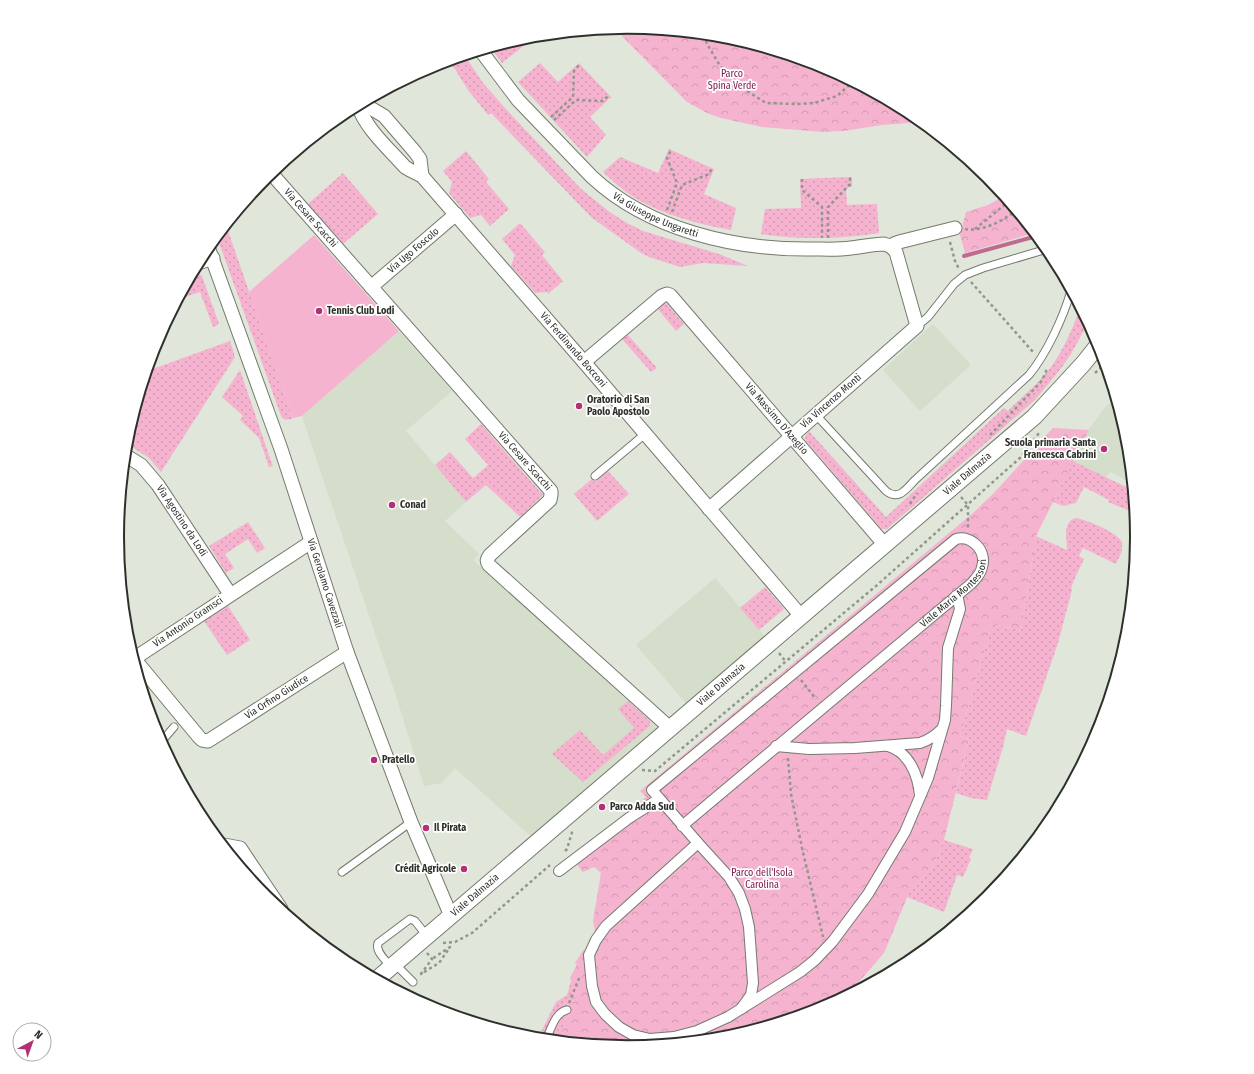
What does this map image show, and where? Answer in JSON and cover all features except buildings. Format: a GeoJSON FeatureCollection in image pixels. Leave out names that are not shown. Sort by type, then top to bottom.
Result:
{"type":"FeatureCollection","features":[{"type":"Feature","properties":{"kind":"street","name":"Via Giuseppe Ungaretti"},"geometry":{"type":"LineString","coordinates":[[484,55],[518,100],[603,187],[629,205],[687,231],[736,242],[781,248],[846,249],[884,244],[892,247],[894,244],[899,242],[951,229]]}},
{"type":"Feature","properties":{"kind":"street","name":"Via Ferdinando Bocconi"},"geometry":{"type":"LineString","coordinates":[[368,106],[384,116],[411,147],[420,160],[422,176]]}},
{"type":"Feature","properties":{"kind":"street","name":"Via Ferdinando Bocconi"},"geometry":{"type":"LineString","coordinates":[[360,111],[365,121],[405,167],[422,176],[456,214],[801,616]]}},
{"type":"Feature","properties":{"kind":"street","name":"Via Cesare Scacchi"},"geometry":{"type":"LineString","coordinates":[[275,177],[551,491],[552,495],[550,500],[490,556],[487,562],[489,565],[670,728]]}},
{"type":"Feature","properties":{"kind":"street","name":"Via Ugo Foscolo"},"geometry":{"type":"LineString","coordinates":[[371,286],[456,214]]}},
{"type":"Feature","properties":{"kind":"street"},"geometry":{"type":"LineString","coordinates":[[892,247],[896,252],[917,326]]}},
{"type":"Feature","properties":{"kind":"street","name":"Via Gerolamo Cavezzali"},"geometry":{"type":"LineString","coordinates":[[211,255],[281,449],[347,652],[411,822],[451,916]]}},
{"type":"Feature","properties":{"kind":"street","name":"Via Massimo D’Azeglio"},"geometry":{"type":"LineString","coordinates":[[584,362],[662,296],[667,294],[671,296],[885,545]]}},
{"type":"Feature","properties":{"kind":"street","name":"Via Vincenzo Monti"},"geometry":{"type":"LineString","coordinates":[[709,509],[917,326]]}},
{"type":"Feature","properties":{"kind":"street","name":"Viale Dalmazia"},"geometry":{"type":"LineString","coordinates":[[1062,386],[1089,339]]}},
{"type":"Feature","properties":{"kind":"street","name":"Viale Dalmazia"},"geometry":{"type":"LineString","coordinates":[[381,976],[393,965],[430,944],[451,916],[1034,417],[1094,350]]}},
{"type":"Feature","properties":{"kind":"street","name":"Via Agostino da Lodi"},"geometry":{"type":"LineString","coordinates":[[130,458],[141,465],[158,484],[230,594]]}},
{"type":"Feature","properties":{"kind":"street"},"geometry":{"type":"LineString","coordinates":[[741,1009],[751,996],[753,983],[749,927],[745,909],[739,893],[729,877],[682,826],[652,790],[956,539],[962,537],[966,538]]}},
{"type":"Feature","properties":{"kind":"street","name":"Viale Maria Montessori"},"geometry":{"type":"LineString","coordinates":[[682,826],[956,596],[980,574],[983,566],[983,559],[980,551],[975,544],[966,538]]}},
{"type":"Feature","properties":{"kind":"street","name":"Via Antonio Gramsci"},"geometry":{"type":"LineString","coordinates":[[139,656],[230,594],[311,542]]}},
{"type":"Feature","properties":{"kind":"street"},"geometry":{"type":"LineString","coordinates":[[698,843],[606,926],[596,940],[589,955],[592,986],[596,1002],[605,1014],[619,1027],[633,1035],[650,1039],[674,1037],[697,1031],[741,1009],[800,972],[826,948],[851,918],[868,894],[904,832],[928,778],[942,728],[946,706],[948,648],[960,609],[956,596]]}},
{"type":"Feature","properties":{"kind":"street","name":"Via Orfino Giudice"},"geometry":{"type":"LineString","coordinates":[[205,741],[211,740],[347,652]]}},
{"type":"Feature","properties":{"kind":"street","name":"Via Antonio Gramsci"},"geometry":{"type":"LineString","coordinates":[[141,668],[199,737],[205,741]]}},
{"type":"Feature","properties":{"kind":"street"},"geometry":{"type":"LineString","coordinates":[[776,746],[809,749],[886,745],[924,741],[936,735],[942,728]]}},
{"type":"Feature","properties":{"kind":"street"},"geometry":{"type":"LineString","coordinates":[[886,745],[894,748],[906,757],[917,777],[920,795]]}},
{"type":"Feature","properties":{"kind":"street"},"geometry":{"type":"LineString","coordinates":[[558,871],[629,818],[659,799]]}},
{"type":"Feature","properties":{"kind":"street"},"geometry":{"type":"LineString","coordinates":[[231,846],[240,848],[267,888]]}},
{"type":"Feature","properties":{"kind":"lane"},"geometry":{"type":"LineString","coordinates":[[917,326],[928,317],[954,284],[964,275],[1040,251]]}},
{"type":"Feature","properties":{"kind":"lane"},"geometry":{"type":"LineString","coordinates":[[816,415],[886,491],[891,495],[896,496],[902,493],[1030,375],[1040,360],[1061,318],[1069,297]]}},
{"type":"Feature","properties":{"kind":"lane"},"geometry":{"type":"LineString","coordinates":[[596,476],[645,434]]}},
{"type":"Feature","properties":{"kind":"lane"},"geometry":{"type":"LineString","coordinates":[[166,737],[174,728]]}},
{"type":"Feature","properties":{"kind":"lane"},"geometry":{"type":"LineString","coordinates":[[342,872],[411,822]]}},
{"type":"Feature","properties":{"kind":"lane"},"geometry":{"type":"LineString","coordinates":[[413,982],[378,950],[378,943],[410,918],[415,921],[430,944]]}},
{"type":"Feature","properties":{"kind":"lane"},"geometry":{"type":"LineString","coordinates":[[549,1034],[558,1016],[563,1011],[567,1010]]}},
{"type":"Feature","properties":{"kind":"path"},"geometry":{"type":"LineString","coordinates":[[706,40],[719,64],[729,76],[747,91],[766,103],[814,103],[837,96],[849,86]]}},
{"type":"Feature","properties":{"kind":"path"},"geometry":{"type":"LineString","coordinates":[[544,127],[550,118],[573,97],[574,71],[580,64]]}},
{"type":"Feature","properties":{"kind":"path"},"geometry":{"type":"LineString","coordinates":[[544,127],[553,121],[576,100],[603,102],[609,95]]}},
{"type":"Feature","properties":{"kind":"path"},"geometry":{"type":"LineString","coordinates":[[665,222],[666,213],[677,183],[668,158],[671,150]]}},
{"type":"Feature","properties":{"kind":"path"},"geometry":{"type":"LineString","coordinates":[[665,222],[671,214],[682,185],[709,174],[712,168]]}},
{"type":"Feature","properties":{"kind":"path"},"geometry":{"type":"LineString","coordinates":[[817,249],[828,238],[828,207],[850,184],[850,177]]}},
{"type":"Feature","properties":{"kind":"path"},"geometry":{"type":"LineString","coordinates":[[802,179],[802,190],[822,207],[822,238],[817,249]]}},
{"type":"Feature","properties":{"kind":"path"},"geometry":{"type":"LineString","coordinates":[[974,231],[1005,205]]}},
{"type":"Feature","properties":{"kind":"path"},"geometry":{"type":"LineString","coordinates":[[987,437],[1044,377],[1046,370],[1040,360],[959,269],[955,261],[951,229],[974,231],[1004,220],[1012,214]]}},
{"type":"Feature","properties":{"kind":"path"},"geometry":{"type":"LineString","coordinates":[[1094,374],[1100,368]]}},
{"type":"Feature","properties":{"kind":"path"},"geometry":{"type":"LineString","coordinates":[[639,769],[655,770],[876,586],[1021,457],[1043,427]]}},
{"type":"Feature","properties":{"kind":"path"},"geometry":{"type":"LineString","coordinates":[[960,497],[968,505],[968,525],[966,538]]}},
{"type":"Feature","properties":{"kind":"path"},"geometry":{"type":"LineString","coordinates":[[786,662],[823,707]]}},
{"type":"Feature","properties":{"kind":"path"},"geometry":{"type":"LineString","coordinates":[[788,747],[791,794],[802,848],[826,948]]}},
{"type":"Feature","properties":{"kind":"path"},"geometry":{"type":"LineString","coordinates":[[562,854],[567,849],[574,825]]}},
{"type":"Feature","properties":{"kind":"path"},"geometry":{"type":"LineString","coordinates":[[432,959],[450,947],[440,963],[421,974],[432,959],[430,944],[455,942],[472,932],[551,863]]}},
{"type":"Feature","properties":{"kind":"path"},"geometry":{"type":"LineString","coordinates":[[567,1010],[589,955]]}},
{"type":"Feature","properties":{"kind":"shaded area"},"geometry":{"type":"Polygon","coordinates":[[[933,324],[971,365],[920,411],[883,370],[933,324]]]}},
{"type":"Feature","properties":{"kind":"shaded area"},"geometry":{"type":"Polygon","coordinates":[[[399,331],[452,391],[406,431],[466,502],[445,521],[479,554],[473,560],[662,732],[536,841],[455,768],[442,783],[424,786],[397,699],[302,416],[399,331]]]}},
{"type":"Feature","properties":{"kind":"shaded area","name":"Scuola primaria Santa Francesca Cabrini"},"geometry":{"type":"Polygon","coordinates":[[[1112,403],[1113,407],[1127,480],[1110,472],[1106,478],[1073,461],[1089,429],[1107,405],[1112,403]]]}},
{"type":"Feature","properties":{"kind":"shaded area"},"geometry":{"type":"Polygon","coordinates":[[[715,578],[769,641],[690,708],[636,645],[715,578]]]}},
{"type":"Feature","properties":{"kind":"green space","name":"Parco Spina Verde"},"geometry":{"type":"Polygon","coordinates":[[[620,34],[660,35],[693,38],[757,51],[819,72],[878,101],[911,123],[823,132],[762,127],[721,118],[707,113],[687,102],[620,34]]]}},
{"type":"Feature","properties":{"kind":"green space"},"geometry":{"type":"Polygon","coordinates":[[[525,45],[502,63],[494,52],[525,45]]]}},
{"type":"Feature","properties":{"kind":"green space"},"geometry":{"type":"Polygon","coordinates":[[[468,60],[483,83],[506,109],[581,189],[611,213],[643,231],[719,254],[748,266],[703,263],[680,267],[641,253],[591,217],[491,113],[488,115],[468,90],[455,69],[451,66],[468,60]]]}},
{"type":"Feature","properties":{"kind":"green space"},"geometry":{"type":"Polygon","coordinates":[[[540,63],[558,82],[579,63],[611,97],[590,117],[606,135],[587,157],[518,82],[540,63]]]}},
{"type":"Feature","properties":{"kind":"green space"},"geometry":{"type":"Polygon","coordinates":[[[669,149],[714,169],[704,194],[736,208],[731,230],[705,225],[665,213],[640,201],[626,192],[603,172],[620,157],[658,173],[669,149]]]}},
{"type":"Feature","properties":{"kind":"green space"},"geometry":{"type":"Polygon","coordinates":[[[466,151],[489,179],[486,182],[509,209],[490,226],[481,215],[470,218],[449,193],[452,182],[443,171],[466,151]]]}},
{"type":"Feature","properties":{"kind":"green space"},"geometry":{"type":"Polygon","coordinates":[[[343,173],[378,214],[343,244],[308,204],[343,173]]]}},
{"type":"Feature","properties":{"kind":"green space"},"geometry":{"type":"Polygon","coordinates":[[[852,177],[852,187],[849,187],[846,190],[847,205],[877,204],[879,233],[850,237],[820,238],[761,234],[765,209],[801,208],[800,179],[852,177]]]}},
{"type":"Feature","properties":{"kind":"green space"},"geometry":{"type":"Polygon","coordinates":[[[999,199],[1029,235],[965,253],[960,235],[966,212],[988,205],[999,199]]]}},
{"type":"Feature","properties":{"kind":"green space"},"geometry":{"type":"Polygon","coordinates":[[[520,223],[545,252],[542,255],[563,281],[548,294],[547,292],[535,293],[511,266],[515,255],[502,239],[520,223]]]}},
{"type":"Feature","properties":{"kind":"green space"},"geometry":{"type":"Polygon","coordinates":[[[228,231],[293,418],[288,420],[282,418],[219,243],[228,231]]]}},
{"type":"Feature","properties":{"kind":"green space","name":"Tennis Club Lodi"},"geometry":{"type":"Polygon","coordinates":[[[314,235],[399,331],[302,416],[293,418],[249,292],[314,235]]]}},
{"type":"Feature","properties":{"kind":"green space"},"geometry":{"type":"Polygon","coordinates":[[[198,274],[202,276],[219,324],[213,327],[200,292],[185,297],[198,274]]]}},
{"type":"Feature","properties":{"kind":"green space"},"geometry":{"type":"Polygon","coordinates":[[[664,303],[667,304],[684,324],[676,331],[658,309],[664,303]]]}},
{"type":"Feature","properties":{"kind":"green space"},"geometry":{"type":"Polygon","coordinates":[[[1078,314],[1085,329],[1071,354],[1035,400],[887,529],[882,529],[880,527],[806,441],[805,437],[809,431],[886,517],[1004,408],[1008,411],[1041,379],[1060,354],[1078,314]]]}},
{"type":"Feature","properties":{"kind":"green space"},"geometry":{"type":"Polygon","coordinates":[[[628,335],[657,368],[651,372],[622,339],[628,335]]]}},
{"type":"Feature","properties":{"kind":"green space"},"geometry":{"type":"Polygon","coordinates":[[[230,341],[235,357],[161,472],[149,458],[132,447],[141,407],[153,369],[230,341]]]}},
{"type":"Feature","properties":{"kind":"green space"},"geometry":{"type":"Polygon","coordinates":[[[240,370],[273,466],[269,467],[259,438],[240,420],[243,416],[222,397],[240,370]]]}},
{"type":"Feature","properties":{"kind":"green space"},"geometry":{"type":"Polygon","coordinates":[[[481,424],[543,495],[520,517],[486,485],[466,502],[435,465],[450,452],[473,478],[488,465],[465,439],[481,424]]]}},
{"type":"Feature","properties":{"kind":"green space","name":"Parco dell'Isola Carolina"},"geometry":{"type":"Polygon","coordinates":[[[1053,428],[1089,430],[1036,536],[1021,630],[992,624],[960,736],[969,739],[944,840],[933,866],[909,893],[884,953],[858,983],[819,1002],[757,1023],[693,1036],[660,1039],[594,1039],[561,1036],[579,986],[571,981],[570,978],[577,964],[575,963],[583,950],[585,951],[595,931],[593,921],[601,873],[594,867],[583,872],[577,865],[597,848],[591,840],[646,797],[640,791],[973,513],[994,493],[1053,428]]]}},
{"type":"Feature","properties":{"kind":"green space"},"geometry":{"type":"Polygon","coordinates":[[[1073,461],[1128,488],[1129,511],[1108,502],[1109,500],[1084,487],[1076,503],[1063,506],[1053,502],[1073,461]]]}},
{"type":"Feature","properties":{"kind":"green space"},"geometry":{"type":"Polygon","coordinates":[[[608,471],[629,494],[597,521],[574,494],[592,479],[595,482],[608,471]]]}},
{"type":"Feature","properties":{"kind":"green space"},"geometry":{"type":"Polygon","coordinates":[[[1075,518],[1094,524],[1115,535],[1122,542],[1122,551],[1116,564],[1083,548],[1079,556],[1084,559],[1071,589],[1072,590],[1058,643],[1026,736],[1007,729],[987,800],[971,798],[956,793],[969,739],[960,736],[992,624],[1021,630],[1036,536],[1067,550],[1067,527],[1071,520],[1075,518]]]}},
{"type":"Feature","properties":{"kind":"green space"},"geometry":{"type":"Polygon","coordinates":[[[248,522],[265,548],[257,553],[248,539],[225,554],[234,568],[226,573],[209,546],[248,522]]]}},
{"type":"Feature","properties":{"kind":"green space"},"geometry":{"type":"Polygon","coordinates":[[[765,587],[784,609],[759,630],[740,608],[765,587]]]}},
{"type":"Feature","properties":{"kind":"green space"},"geometry":{"type":"Polygon","coordinates":[[[228,606],[250,640],[227,655],[204,621],[228,606]]]}},
{"type":"Feature","properties":{"kind":"green space"},"geometry":{"type":"Polygon","coordinates":[[[628,701],[650,721],[650,726],[583,782],[552,754],[580,730],[603,755],[634,728],[618,709],[628,701]]]}},
{"type":"Feature","properties":{"kind":"green space"},"geometry":{"type":"Polygon","coordinates":[[[944,840],[973,849],[969,858],[971,859],[963,877],[957,875],[944,912],[907,897],[933,866],[944,840]]]}},
{"type":"Feature","properties":{"kind":"green space"},"geometry":{"type":"Polygon","coordinates":[[[571,981],[579,986],[561,1036],[541,1032],[556,1002],[567,995],[571,981]]]}},
{"type":"Feature","properties":{"kind":"waterway"},"geometry":{"type":"LineString","coordinates":[[964,256],[1031,238]]}},
{"type":"Feature","properties":{"kind":"place","name":"Tennis Club Lodi"},"geometry":{"type":"Point","coordinates":[319,311]}},
{"type":"Feature","properties":{"kind":"place","name":"Oratorio di San Paolo Apostolo"},"geometry":{"type":"Point","coordinates":[579,406]}},
{"type":"Feature","properties":{"kind":"place","name":"Scuola primaria Santa Francesca Cabrini"},"geometry":{"type":"Point","coordinates":[1104,449]}},
{"type":"Feature","properties":{"kind":"place","name":"Conad"},"geometry":{"type":"Point","coordinates":[392,505]}},
{"type":"Feature","properties":{"kind":"place","name":"Pratello"},"geometry":{"type":"Point","coordinates":[374,760]}},
{"type":"Feature","properties":{"kind":"place","name":"Parco Adda Sud"},"geometry":{"type":"Point","coordinates":[602,807]}},
{"type":"Feature","properties":{"kind":"place","name":"Il Pirata"},"geometry":{"type":"Point","coordinates":[426,828]}},
{"type":"Feature","properties":{"kind":"place","name":"Crédit Agricole"},"geometry":{"type":"Point","coordinates":[464,869]}}]}
